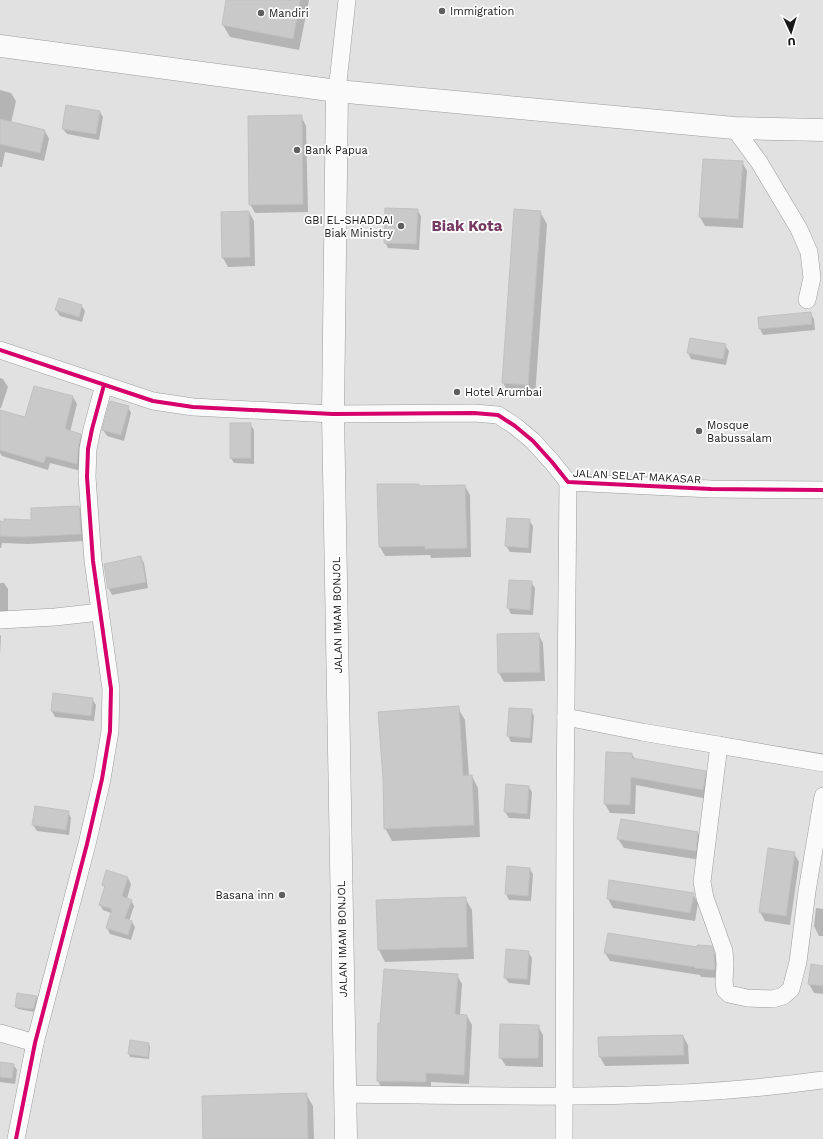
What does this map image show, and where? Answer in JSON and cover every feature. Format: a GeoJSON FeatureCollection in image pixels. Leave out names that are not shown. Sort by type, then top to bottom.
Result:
{"type":"FeatureCollection","features":[{"type":"Feature","properties":{"kind":"main road"},"geometry":{"type":"LineString","coordinates":[[0,46],[337,91],[734,128],[823,130]]}},
{"type":"Feature","properties":{"kind":"main road","name":"JALAN IMAM BONJOL"},"geometry":{"type":"LineString","coordinates":[[337,91],[333,414],[346,1139]]}},
{"type":"Feature","properties":{"kind":"street"},"geometry":{"type":"LineString","coordinates":[[337,91],[347,0]]}},
{"type":"Feature","properties":{"kind":"street"},"geometry":{"type":"LineString","coordinates":[[734,128],[759,162],[799,229],[809,252],[812,278],[807,300]]}},
{"type":"Feature","properties":{"kind":"street","name":"JALAN SELAT MAKASAR"},"geometry":{"type":"LineString","coordinates":[[0,350],[153,401],[193,407],[333,414],[467,413],[498,415],[515,426],[533,442],[568,482],[711,489],[823,490]]}},
{"type":"Feature","properties":{"kind":"street"},"geometry":{"type":"LineString","coordinates":[[16,1139],[35,1043],[87,844],[102,779],[110,731],[111,689],[93,562],[87,477],[88,449],[104,385]]}},
{"type":"Feature","properties":{"kind":"street"},"geometry":{"type":"LineString","coordinates":[[564,1139],[563,1096],[568,482]]}},
{"type":"Feature","properties":{"kind":"street"},"geometry":{"type":"LineString","coordinates":[[0,620],[55,617],[100,612]]}},
{"type":"Feature","properties":{"kind":"street"},"geometry":{"type":"LineString","coordinates":[[566,717],[823,763]]}},
{"type":"Feature","properties":{"kind":"street"},"geometry":{"type":"LineString","coordinates":[[719,745],[702,882],[705,898],[724,952],[725,990],[729,994],[747,998],[773,999],[783,996],[791,989],[798,962],[807,891],[823,796]]}},
{"type":"Feature","properties":{"kind":"street"},"geometry":{"type":"LineString","coordinates":[[0,1033],[35,1043]]}},
{"type":"Feature","properties":{"kind":"street"},"geometry":{"type":"LineString","coordinates":[[345,1094],[563,1096],[694,1093],[776,1086],[823,1080]]}},
{"type":"Feature","properties":{"kind":"building","name":"Mandiri"},"geometry":{"type":"Polygon","coordinates":[[[226,0],[300,0],[293,39],[222,25],[226,0]]]}},
{"type":"Feature","properties":{"kind":"building"},"geometry":{"type":"Polygon","coordinates":[[[66,105],[100,111],[96,134],[62,129],[66,105]]]}},
{"type":"Feature","properties":{"kind":"building"},"geometry":{"type":"Polygon","coordinates":[[[302,115],[303,204],[249,205],[248,116],[302,115]]]}},
{"type":"Feature","properties":{"kind":"building"},"geometry":{"type":"Polygon","coordinates":[[[0,119],[45,130],[40,153],[0,144],[0,119]]]}},
{"type":"Feature","properties":{"kind":"building"},"geometry":{"type":"Polygon","coordinates":[[[703,159],[743,161],[738,219],[699,217],[703,159]]]}},
{"type":"Feature","properties":{"kind":"building","name":"GBI EL-SHADDAI Biak Ministry"},"geometry":{"type":"Polygon","coordinates":[[[385,208],[418,209],[416,244],[384,243],[385,208]]]}},
{"type":"Feature","properties":{"kind":"building"},"geometry":{"type":"Polygon","coordinates":[[[514,209],[541,211],[528,385],[502,383],[514,209]]]}},
{"type":"Feature","properties":{"kind":"building"},"geometry":{"type":"Polygon","coordinates":[[[249,211],[250,257],[222,258],[221,212],[249,211]]]}},
{"type":"Feature","properties":{"kind":"building"},"geometry":{"type":"Polygon","coordinates":[[[59,298],[82,305],[79,317],[55,310],[59,298]]]}},
{"type":"Feature","properties":{"kind":"building"},"geometry":{"type":"Polygon","coordinates":[[[811,312],[812,324],[759,329],[758,317],[811,312]]]}},
{"type":"Feature","properties":{"kind":"building"},"geometry":{"type":"Polygon","coordinates":[[[690,338],[726,344],[723,359],[687,353],[690,338]]]}},
{"type":"Feature","properties":{"kind":"building"},"geometry":{"type":"Polygon","coordinates":[[[34,386],[73,396],[65,429],[81,434],[77,464],[46,456],[44,463],[0,450],[0,410],[25,417],[34,386]]]}},
{"type":"Feature","properties":{"kind":"building"},"geometry":{"type":"Polygon","coordinates":[[[110,401],[129,406],[121,435],[102,430],[110,401]]]}},
{"type":"Feature","properties":{"kind":"building"},"geometry":{"type":"Polygon","coordinates":[[[230,423],[251,423],[251,458],[230,458],[230,423]]]}},
{"type":"Feature","properties":{"kind":"building"},"geometry":{"type":"Polygon","coordinates":[[[377,484],[419,484],[419,486],[465,485],[467,548],[425,549],[425,546],[379,547],[377,484]]]}},
{"type":"Feature","properties":{"kind":"building"},"geometry":{"type":"Polygon","coordinates":[[[79,506],[81,534],[23,537],[0,536],[0,521],[4,522],[4,519],[31,520],[31,508],[79,506]]]}},
{"type":"Feature","properties":{"kind":"building"},"geometry":{"type":"Polygon","coordinates":[[[507,518],[530,519],[528,548],[505,546],[507,518]]]}},
{"type":"Feature","properties":{"kind":"building"},"geometry":{"type":"Polygon","coordinates":[[[141,556],[146,582],[108,589],[104,564],[141,556]]]}},
{"type":"Feature","properties":{"kind":"building"},"geometry":{"type":"Polygon","coordinates":[[[509,580],[532,581],[530,610],[507,608],[509,580]]]}},
{"type":"Feature","properties":{"kind":"building"},"geometry":{"type":"Polygon","coordinates":[[[539,633],[540,672],[498,673],[497,634],[539,633]]]}},
{"type":"Feature","properties":{"kind":"building"},"geometry":{"type":"Polygon","coordinates":[[[53,693],[93,698],[91,716],[51,711],[53,693]]]}},
{"type":"Feature","properties":{"kind":"building"},"geometry":{"type":"Polygon","coordinates":[[[459,706],[463,776],[472,775],[474,825],[384,829],[383,779],[378,712],[459,706]]]}},
{"type":"Feature","properties":{"kind":"building"},"geometry":{"type":"Polygon","coordinates":[[[509,708],[532,709],[530,738],[507,736],[509,708]]]}},
{"type":"Feature","properties":{"kind":"building"},"geometry":{"type":"Polygon","coordinates":[[[606,752],[632,753],[632,758],[706,771],[703,790],[631,777],[630,805],[604,804],[606,752]]]}},
{"type":"Feature","properties":{"kind":"building"},"geometry":{"type":"Polygon","coordinates":[[[506,784],[529,786],[527,814],[504,812],[506,784]]]}},
{"type":"Feature","properties":{"kind":"building"},"geometry":{"type":"Polygon","coordinates":[[[35,806],[69,811],[66,830],[32,825],[35,806]]]}},
{"type":"Feature","properties":{"kind":"building"},"geometry":{"type":"Polygon","coordinates":[[[621,819],[698,832],[696,851],[617,839],[621,819]]]}},
{"type":"Feature","properties":{"kind":"building"},"geometry":{"type":"Polygon","coordinates":[[[768,848],[795,852],[786,916],[759,912],[768,848]]]}},
{"type":"Feature","properties":{"kind":"building"},"geometry":{"type":"Polygon","coordinates":[[[507,866],[530,868],[528,896],[505,894],[507,866]]]}},
{"type":"Feature","properties":{"kind":"building"},"geometry":{"type":"Polygon","coordinates":[[[106,870],[128,877],[122,896],[132,900],[125,918],[132,921],[128,935],[106,928],[112,909],[99,905],[105,886],[102,885],[106,870]]]}},
{"type":"Feature","properties":{"kind":"building"},"geometry":{"type":"Polygon","coordinates":[[[609,880],[694,893],[690,913],[607,899],[609,880]]]}},
{"type":"Feature","properties":{"kind":"building"},"geometry":{"type":"Polygon","coordinates":[[[466,897],[467,947],[378,950],[376,900],[466,897]]]}},
{"type":"Feature","properties":{"kind":"building"},"geometry":{"type":"Polygon","coordinates":[[[608,933],[697,947],[697,945],[712,946],[715,970],[604,953],[608,933]]]}},
{"type":"Feature","properties":{"kind":"building"},"geometry":{"type":"Polygon","coordinates":[[[506,949],[529,951],[527,979],[504,978],[506,949]]]}},
{"type":"Feature","properties":{"kind":"building"},"geometry":{"type":"Polygon","coordinates":[[[811,964],[823,966],[823,986],[808,984],[811,964]]]}},
{"type":"Feature","properties":{"kind":"building"},"geometry":{"type":"Polygon","coordinates":[[[384,969],[458,974],[455,1014],[467,1015],[464,1075],[426,1073],[426,1082],[377,1081],[378,1023],[380,1023],[384,969]]]}},
{"type":"Feature","properties":{"kind":"building"},"geometry":{"type":"Polygon","coordinates":[[[17,993],[37,996],[33,1009],[15,1007],[17,993]]]}},
{"type":"Feature","properties":{"kind":"building"},"geometry":{"type":"Polygon","coordinates":[[[500,1024],[539,1025],[538,1058],[499,1058],[500,1024]]]}},
{"type":"Feature","properties":{"kind":"building"},"geometry":{"type":"Polygon","coordinates":[[[683,1035],[684,1055],[599,1057],[598,1037],[683,1035]]]}},
{"type":"Feature","properties":{"kind":"building"},"geometry":{"type":"Polygon","coordinates":[[[130,1040],[149,1043],[148,1057],[128,1054],[130,1040]]]}},
{"type":"Feature","properties":{"kind":"building"},"geometry":{"type":"Polygon","coordinates":[[[0,1062],[14,1064],[12,1078],[0,1077],[0,1062]]]}},
{"type":"Feature","properties":{"kind":"building"},"geometry":{"type":"Polygon","coordinates":[[[307,1093],[308,1139],[203,1139],[202,1096],[307,1093]]]}},
{"type":"Feature","properties":{"kind":"cycle path"},"geometry":{"type":"LineString","coordinates":[[0,350],[153,401],[193,407],[333,414],[474,413],[498,415],[515,426],[533,441],[568,482],[711,489],[823,490]]}},
{"type":"Feature","properties":{"kind":"cycle path"},"geometry":{"type":"LineString","coordinates":[[16,1139],[35,1043],[87,844],[102,779],[110,731],[111,689],[93,561],[87,477],[88,449],[104,385]]}},
{"type":"Feature","properties":{"kind":"place","name":"Immigration"},"geometry":{"type":"Point","coordinates":[442,11]}},
{"type":"Feature","properties":{"kind":"place","name":"Mandiri"},"geometry":{"type":"Point","coordinates":[261,13]}},
{"type":"Feature","properties":{"kind":"place","name":"Bank Papua"},"geometry":{"type":"Point","coordinates":[297,150]}},
{"type":"Feature","properties":{"kind":"place","name":"GBI EL-SHADDAI Biak Ministry"},"geometry":{"type":"Point","coordinates":[401,226]}},
{"type":"Feature","properties":{"kind":"place","name":"Hotel Arumbai"},"geometry":{"type":"Point","coordinates":[457,392]}},
{"type":"Feature","properties":{"kind":"place","name":"Mosque Babussalam"},"geometry":{"type":"Point","coordinates":[699,431]}},
{"type":"Feature","properties":{"kind":"place","name":"Basana inn"},"geometry":{"type":"Point","coordinates":[282,895]}},
{"type":"Feature","properties":{"kind":"district","name":"Biak Kota"},"geometry":{"type":"Point","coordinates":[467,226]}}]}
